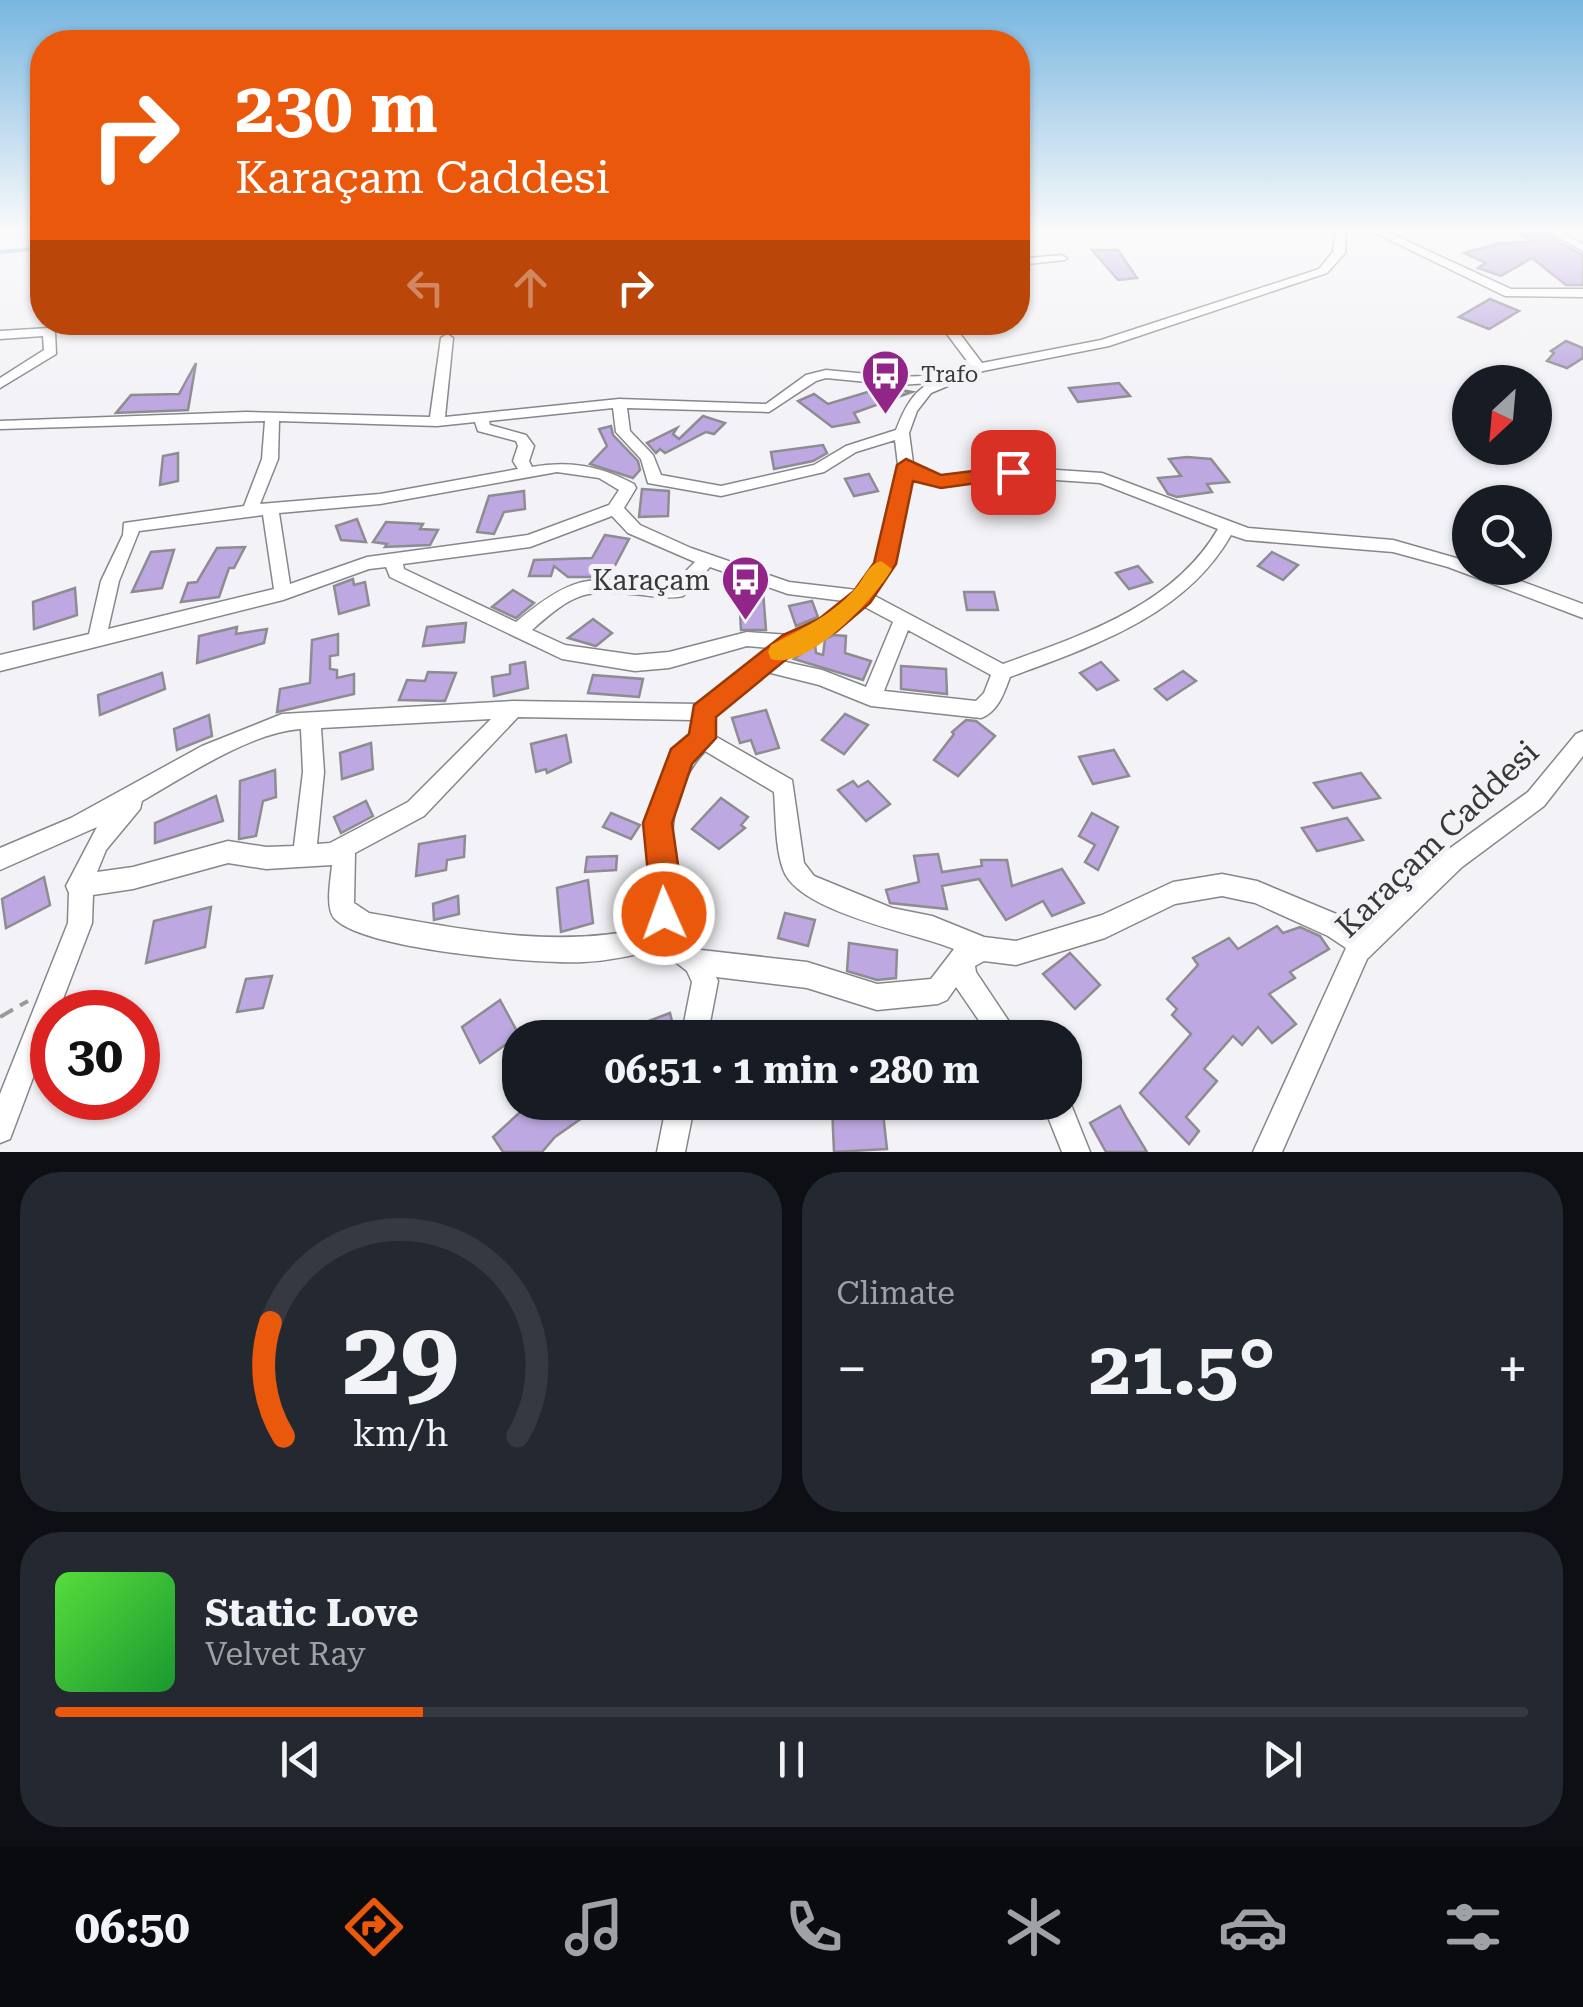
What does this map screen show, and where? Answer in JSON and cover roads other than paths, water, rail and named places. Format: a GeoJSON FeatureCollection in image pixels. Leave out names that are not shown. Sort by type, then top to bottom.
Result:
{"type":"FeatureCollection","features":[{"type":"Feature","properties":{"kind":"street"},"geometry":{"type":"LineString","coordinates":[[0,425],[272,418],[436,422],[619,403],[769,408],[811,378],[826,374],[898,381],[946,378],[1104,344],[1284,283]]}},
{"type":"Feature","properties":{"kind":"street"},"geometry":{"type":"LineString","coordinates":[[1488,283],[1510,293],[1583,293]]}},
{"type":"Feature","properties":{"kind":"street"},"geometry":{"type":"LineString","coordinates":[[0,335],[30,333]]}},
{"type":"Feature","properties":{"kind":"street"},"geometry":{"type":"LineString","coordinates":[[0,384],[51,351],[49,335]]}},
{"type":"Feature","properties":{"kind":"street"},"geometry":{"type":"LineString","coordinates":[[954,335],[979,368]]}},
{"type":"Feature","properties":{"kind":"street"},"geometry":{"type":"LineString","coordinates":[[436,422],[446,338]]}},
{"type":"Feature","properties":{"kind":"street"},"geometry":{"type":"LineString","coordinates":[[0,859],[78,825],[209,752],[282,722],[513,709],[579,714],[703,712],[792,642],[828,626],[862,597],[884,564],[906,465],[902,433],[910,411],[926,390],[946,378]]}},
{"type":"Feature","properties":{"kind":"street"},"geometry":{"type":"LineString","coordinates":[[619,403],[623,432],[648,458],[654,479]]}},
{"type":"Feature","properties":{"kind":"street"},"geometry":{"type":"LineString","coordinates":[[480,417],[483,428],[521,438],[526,446],[521,461],[528,473]]}},
{"type":"Feature","properties":{"kind":"street"},"geometry":{"type":"LineString","coordinates":[[249,513],[270,459],[272,418]]}},
{"type":"Feature","properties":{"kind":"street"},"geometry":{"type":"LineString","coordinates":[[621,482],[654,479],[721,491],[819,469],[851,449],[902,433]]}},
{"type":"Feature","properties":{"kind":"street"},"geometry":{"type":"LineString","coordinates":[[906,465],[921,476],[941,482],[1013,472],[1102,478],[1246,534],[1393,546],[1453,562],[1583,611]]}},
{"type":"Feature","properties":{"kind":"street"},"geometry":{"type":"LineString","coordinates":[[0,664],[283,593],[367,564],[530,540],[615,508],[628,488],[576,466],[380,499],[130,527],[131,535],[110,581],[97,638]]}},
{"type":"Feature","properties":{"kind":"street"},"geometry":{"type":"LineString","coordinates":[[615,508],[634,529],[788,588],[862,597],[1002,672],[1067,648],[1187,584],[1228,528]]}},
{"type":"Feature","properties":{"kind":"street"},"geometry":{"type":"LineString","coordinates":[[272,512],[283,593]]}},
{"type":"Feature","properties":{"kind":"street"},"geometry":{"type":"LineString","coordinates":[[520,630],[555,600],[589,585],[641,592],[677,591],[708,559]]}},
{"type":"Feature","properties":{"kind":"street"},"geometry":{"type":"LineString","coordinates":[[392,560],[396,574],[562,652],[635,663],[670,660],[747,639],[792,642]]}},
{"type":"Feature","properties":{"kind":"street"},"geometry":{"type":"LineString","coordinates":[[871,698],[902,621]]}},
{"type":"Feature","properties":{"kind":"street"},"geometry":{"type":"LineString","coordinates":[[764,664],[822,678],[871,698],[981,710],[992,697],[1002,672]]}},
{"type":"Feature","properties":{"kind":"street"},"geometry":{"type":"LineString","coordinates":[[78,886],[133,878],[228,852],[266,858],[332,854],[416,808],[513,709]]}},
{"type":"Feature","properties":{"kind":"street"},"geometry":{"type":"LineString","coordinates":[[662,936],[667,893],[657,823],[681,757],[702,738],[703,712]]}},
{"type":"Feature","properties":{"kind":"street"},"geometry":{"type":"LineString","coordinates":[[304,856],[313,802],[315,750],[310,722]]}},
{"type":"Feature","properties":{"kind":"street"},"geometry":{"type":"LineString","coordinates":[[702,738],[784,787],[792,867],[806,884],[892,920],[932,928],[972,954],[1016,952],[1105,926],[1173,893],[1222,885],[1257,892],[1337,926],[1364,945]]}},
{"type":"Feature","properties":{"kind":"street","name":"Karaçam Caddesi"},"geometry":{"type":"LineString","coordinates":[[1266,1152],[1364,945],[1454,859],[1536,798],[1583,740]]}},
{"type":"Feature","properties":{"kind":"street"},"geometry":{"type":"LineString","coordinates":[[0,1130],[80,923],[78,886],[85,864],[110,825],[146,787]]}},
{"type":"Feature","properties":{"kind":"street"},"geometry":{"type":"LineString","coordinates":[[344,848],[342,908],[365,924],[545,952],[615,950],[662,936]]}},
{"type":"Feature","properties":{"kind":"street"},"geometry":{"type":"LineString","coordinates":[[662,936],[696,962],[705,981],[697,1020]]}},
{"type":"Feature","properties":{"kind":"street"},"geometry":{"type":"LineString","coordinates":[[696,962],[807,975],[877,997],[938,991],[972,954]]}},
{"type":"Feature","properties":{"kind":"street"},"geometry":{"type":"LineString","coordinates":[[972,954],[964,977],[994,1020]]}},
{"type":"Feature","properties":{"kind":"street"},"geometry":{"type":"LineString","coordinates":[[671,1152],[677,1120]]}},
{"type":"Feature","properties":{"kind":"street"},"geometry":{"type":"LineString","coordinates":[[1063,1120],[1076,1152]]}},
{"type":"Feature","properties":{"kind":"place","name":"Trafo"},"geometry":{"type":"Point","coordinates":[886,416]}},
{"type":"Feature","properties":{"kind":"place","name":"Karaçam"},"geometry":{"type":"Point","coordinates":[745,622]}}]}
